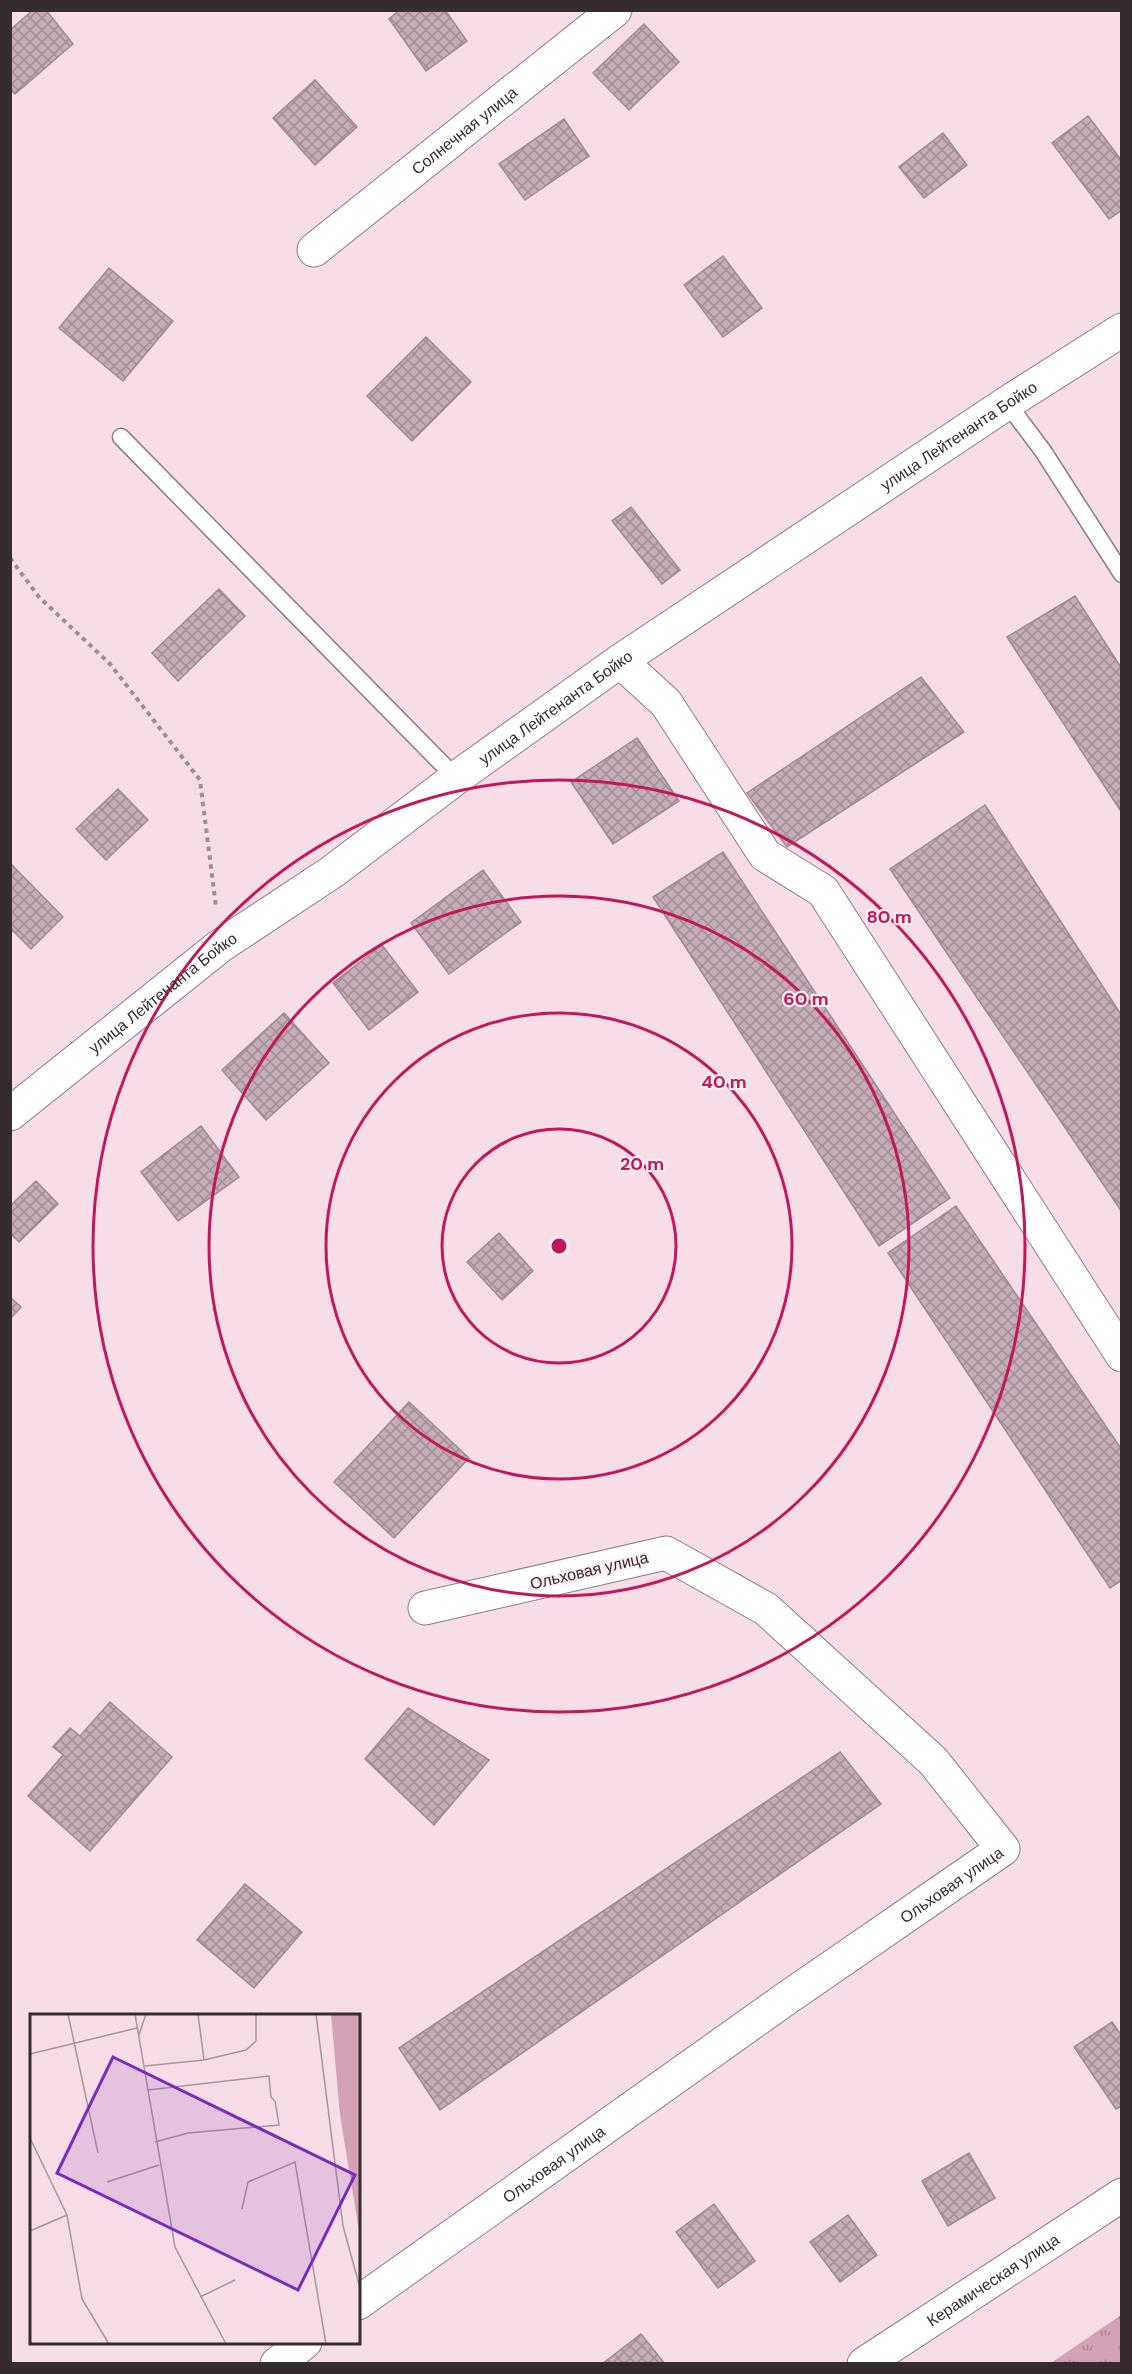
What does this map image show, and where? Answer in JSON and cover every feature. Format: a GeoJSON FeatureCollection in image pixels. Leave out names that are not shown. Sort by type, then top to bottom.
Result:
{"type":"FeatureCollection","features":[{"type":"Feature","properties":{"kind":"street","name":"Солнечная улица"},"geometry":{"type":"LineString","coordinates":[[314,250],[615,10]]}},
{"type":"Feature","properties":{"kind":"street","name":"улица Лейтенанта Бойко"},"geometry":{"type":"LineString","coordinates":[[10,1114],[220,946],[332,872],[456,778],[620,661],[1007,403],[1122,330]]}},
{"type":"Feature","properties":{"kind":"street"},"geometry":{"type":"LineString","coordinates":[[620,661],[666,703],[765,855],[823,891],[1122,1355]]}},
{"type":"Feature","properties":{"kind":"street","name":"Ольховая улица"},"geometry":{"type":"LineString","coordinates":[[360,2302],[774,2007],[1003,1849],[933,1761],[766,1610],[666,1553],[425,1608]]}},
{"type":"Feature","properties":{"kind":"street","name":"Керамическая улица"},"geometry":{"type":"LineString","coordinates":[[864,2364],[1122,2195]]}},
{"type":"Feature","properties":{"kind":"street"},"geometry":{"type":"LineString","coordinates":[[277,2364],[304,2344]]}},
{"type":"Feature","properties":{"kind":"lane"},"geometry":{"type":"LineString","coordinates":[[1007,403],[1043,451],[1122,574]]}},
{"type":"Feature","properties":{"kind":"lane"},"geometry":{"type":"LineString","coordinates":[[121,436],[456,778]]}},
{"type":"Feature","properties":{"kind":"path"},"geometry":{"type":"LineString","coordinates":[[10,558],[39,597],[110,664],[200,780],[220,946]]}},
{"type":"Feature","properties":{"kind":"green space"},"geometry":{"type":"Polygon","coordinates":[[[1121,2315],[1121,2363],[1051,2363],[1121,2315]]]}},
{"type":"Feature","properties":{"kind":"building"},"geometry":{"type":"Polygon","coordinates":[[[33,10],[46,10],[73,44],[15,94],[10,89],[10,30],[33,10]]]}},
{"type":"Feature","properties":{"kind":"building"},"geometry":{"type":"Polygon","coordinates":[[[400,10],[445,10],[467,41],[426,71],[389,19],[400,10]]]}},
{"type":"Feature","properties":{"kind":"building"},"geometry":{"type":"Polygon","coordinates":[[[644,24],[679,62],[629,110],[593,73],[644,24]]]}},
{"type":"Feature","properties":{"kind":"building"},"geometry":{"type":"Polygon","coordinates":[[[315,80],[357,127],[315,165],[273,118],[315,80]]]}},
{"type":"Feature","properties":{"kind":"building"},"geometry":{"type":"Polygon","coordinates":[[[1088,116],[1122,161],[1122,210],[1109,219],[1052,143],[1088,116]]]}},
{"type":"Feature","properties":{"kind":"building"},"geometry":{"type":"Polygon","coordinates":[[[564,119],[589,156],[525,200],[499,164],[564,119]]]}},
{"type":"Feature","properties":{"kind":"building"},"geometry":{"type":"Polygon","coordinates":[[[943,133],[967,165],[924,198],[899,167],[943,133]]]}},
{"type":"Feature","properties":{"kind":"building"},"geometry":{"type":"Polygon","coordinates":[[[723,256],[762,308],[723,337],[684,285],[723,256]]]}},
{"type":"Feature","properties":{"kind":"building"},"geometry":{"type":"Polygon","coordinates":[[[109,268],[173,321],[123,381],[59,328],[109,268]]]}},
{"type":"Feature","properties":{"kind":"building"},"geometry":{"type":"Polygon","coordinates":[[[426,337],[471,382],[412,441],[367,396],[426,337]]]}},
{"type":"Feature","properties":{"kind":"building"},"geometry":{"type":"Polygon","coordinates":[[[631,507],[680,570],[662,584],[612,521],[631,507]]]}},
{"type":"Feature","properties":{"kind":"building"},"geometry":{"type":"Polygon","coordinates":[[[219,589],[245,616],[178,681],[152,653],[219,589]]]}},
{"type":"Feature","properties":{"kind":"building"},"geometry":{"type":"Polygon","coordinates":[[[1075,596],[1122,669],[1122,813],[1007,637],[1075,596]]]}},
{"type":"Feature","properties":{"kind":"building"},"geometry":{"type":"Polygon","coordinates":[[[921,677],[964,732],[787,847],[747,793],[921,677]]]}},
{"type":"Feature","properties":{"kind":"building"},"geometry":{"type":"Polygon","coordinates":[[[637,738],[679,801],[613,844],[571,782],[637,738]]]}},
{"type":"Feature","properties":{"kind":"building"},"geometry":{"type":"Polygon","coordinates":[[[118,789],[148,820],[106,860],[76,829],[118,789]]]}},
{"type":"Feature","properties":{"kind":"building"},"geometry":{"type":"Polygon","coordinates":[[[985,805],[1122,1016],[1122,1212],[890,869],[985,805]]]}},
{"type":"Feature","properties":{"kind":"building"},"geometry":{"type":"Polygon","coordinates":[[[723,852],[950,1198],[879,1246],[653,897],[723,852]]]}},
{"type":"Feature","properties":{"kind":"building"},"geometry":{"type":"Polygon","coordinates":[[[10,863],[63,917],[31,949],[10,928],[10,863]]]}},
{"type":"Feature","properties":{"kind":"building"},"geometry":{"type":"Polygon","coordinates":[[[483,870],[521,922],[449,974],[411,923],[483,870]]]}},
{"type":"Feature","properties":{"kind":"building"},"geometry":{"type":"Polygon","coordinates":[[[382,945],[418,992],[369,1030],[333,983],[382,945]]]}},
{"type":"Feature","properties":{"kind":"building"},"geometry":{"type":"Polygon","coordinates":[[[284,1013],[329,1063],[266,1120],[222,1070],[284,1013]]]}},
{"type":"Feature","properties":{"kind":"building"},"geometry":{"type":"Polygon","coordinates":[[[201,1126],[239,1177],[178,1221],[141,1172],[201,1126]]]}},
{"type":"Feature","properties":{"kind":"building"},"geometry":{"type":"Polygon","coordinates":[[[36,1181],[58,1204],[19,1242],[10,1233],[10,1206],[36,1181]]]}},
{"type":"Feature","properties":{"kind":"building"},"geometry":{"type":"Polygon","coordinates":[[[956,1206],[1122,1450],[1122,1580],[1110,1588],[888,1253],[956,1206]]]}},
{"type":"Feature","properties":{"kind":"building"},"geometry":{"type":"Polygon","coordinates":[[[499,1233],[533,1271],[502,1300],[467,1262],[499,1233]]]}},
{"type":"Feature","properties":{"kind":"building"},"geometry":{"type":"Polygon","coordinates":[[[10,1297],[21,1307],[10,1319],[10,1297]]]}},
{"type":"Feature","properties":{"kind":"building"},"geometry":{"type":"Polygon","coordinates":[[[409,1402],[469,1458],[394,1538],[334,1482],[409,1402]]]}},
{"type":"Feature","properties":{"kind":"building"},"geometry":{"type":"Polygon","coordinates":[[[110,1702],[172,1757],[90,1851],[28,1796],[63,1755],[53,1747],[70,1728],[80,1736],[110,1702]]]}},
{"type":"Feature","properties":{"kind":"building"},"geometry":{"type":"Polygon","coordinates":[[[408,1708],[489,1760],[434,1825],[365,1759],[408,1708]]]}},
{"type":"Feature","properties":{"kind":"building"},"geometry":{"type":"Polygon","coordinates":[[[840,1752],[881,1804],[440,2110],[399,2048],[840,1752]]]}},
{"type":"Feature","properties":{"kind":"building"},"geometry":{"type":"Polygon","coordinates":[[[245,1884],[302,1932],[254,1988],[197,1940],[245,1884]]]}},
{"type":"Feature","properties":{"kind":"building"},"geometry":{"type":"Polygon","coordinates":[[[1112,2022],[1122,2036],[1122,2106],[1116,2109],[1074,2047],[1112,2022]]]}},
{"type":"Feature","properties":{"kind":"building"},"geometry":{"type":"Polygon","coordinates":[[[969,2153],[995,2198],[948,2226],[922,2181],[969,2153]]]}},
{"type":"Feature","properties":{"kind":"building"},"geometry":{"type":"Polygon","coordinates":[[[714,2204],[755,2261],[718,2288],[676,2232],[714,2204]]]}},
{"type":"Feature","properties":{"kind":"building"},"geometry":{"type":"Polygon","coordinates":[[[848,2215],[877,2255],[840,2282],[810,2242],[848,2215]]]}},
{"type":"Feature","properties":{"kind":"building"},"geometry":{"type":"Polygon","coordinates":[[[641,2334],[665,2364],[602,2364],[641,2334]]]}}]}
